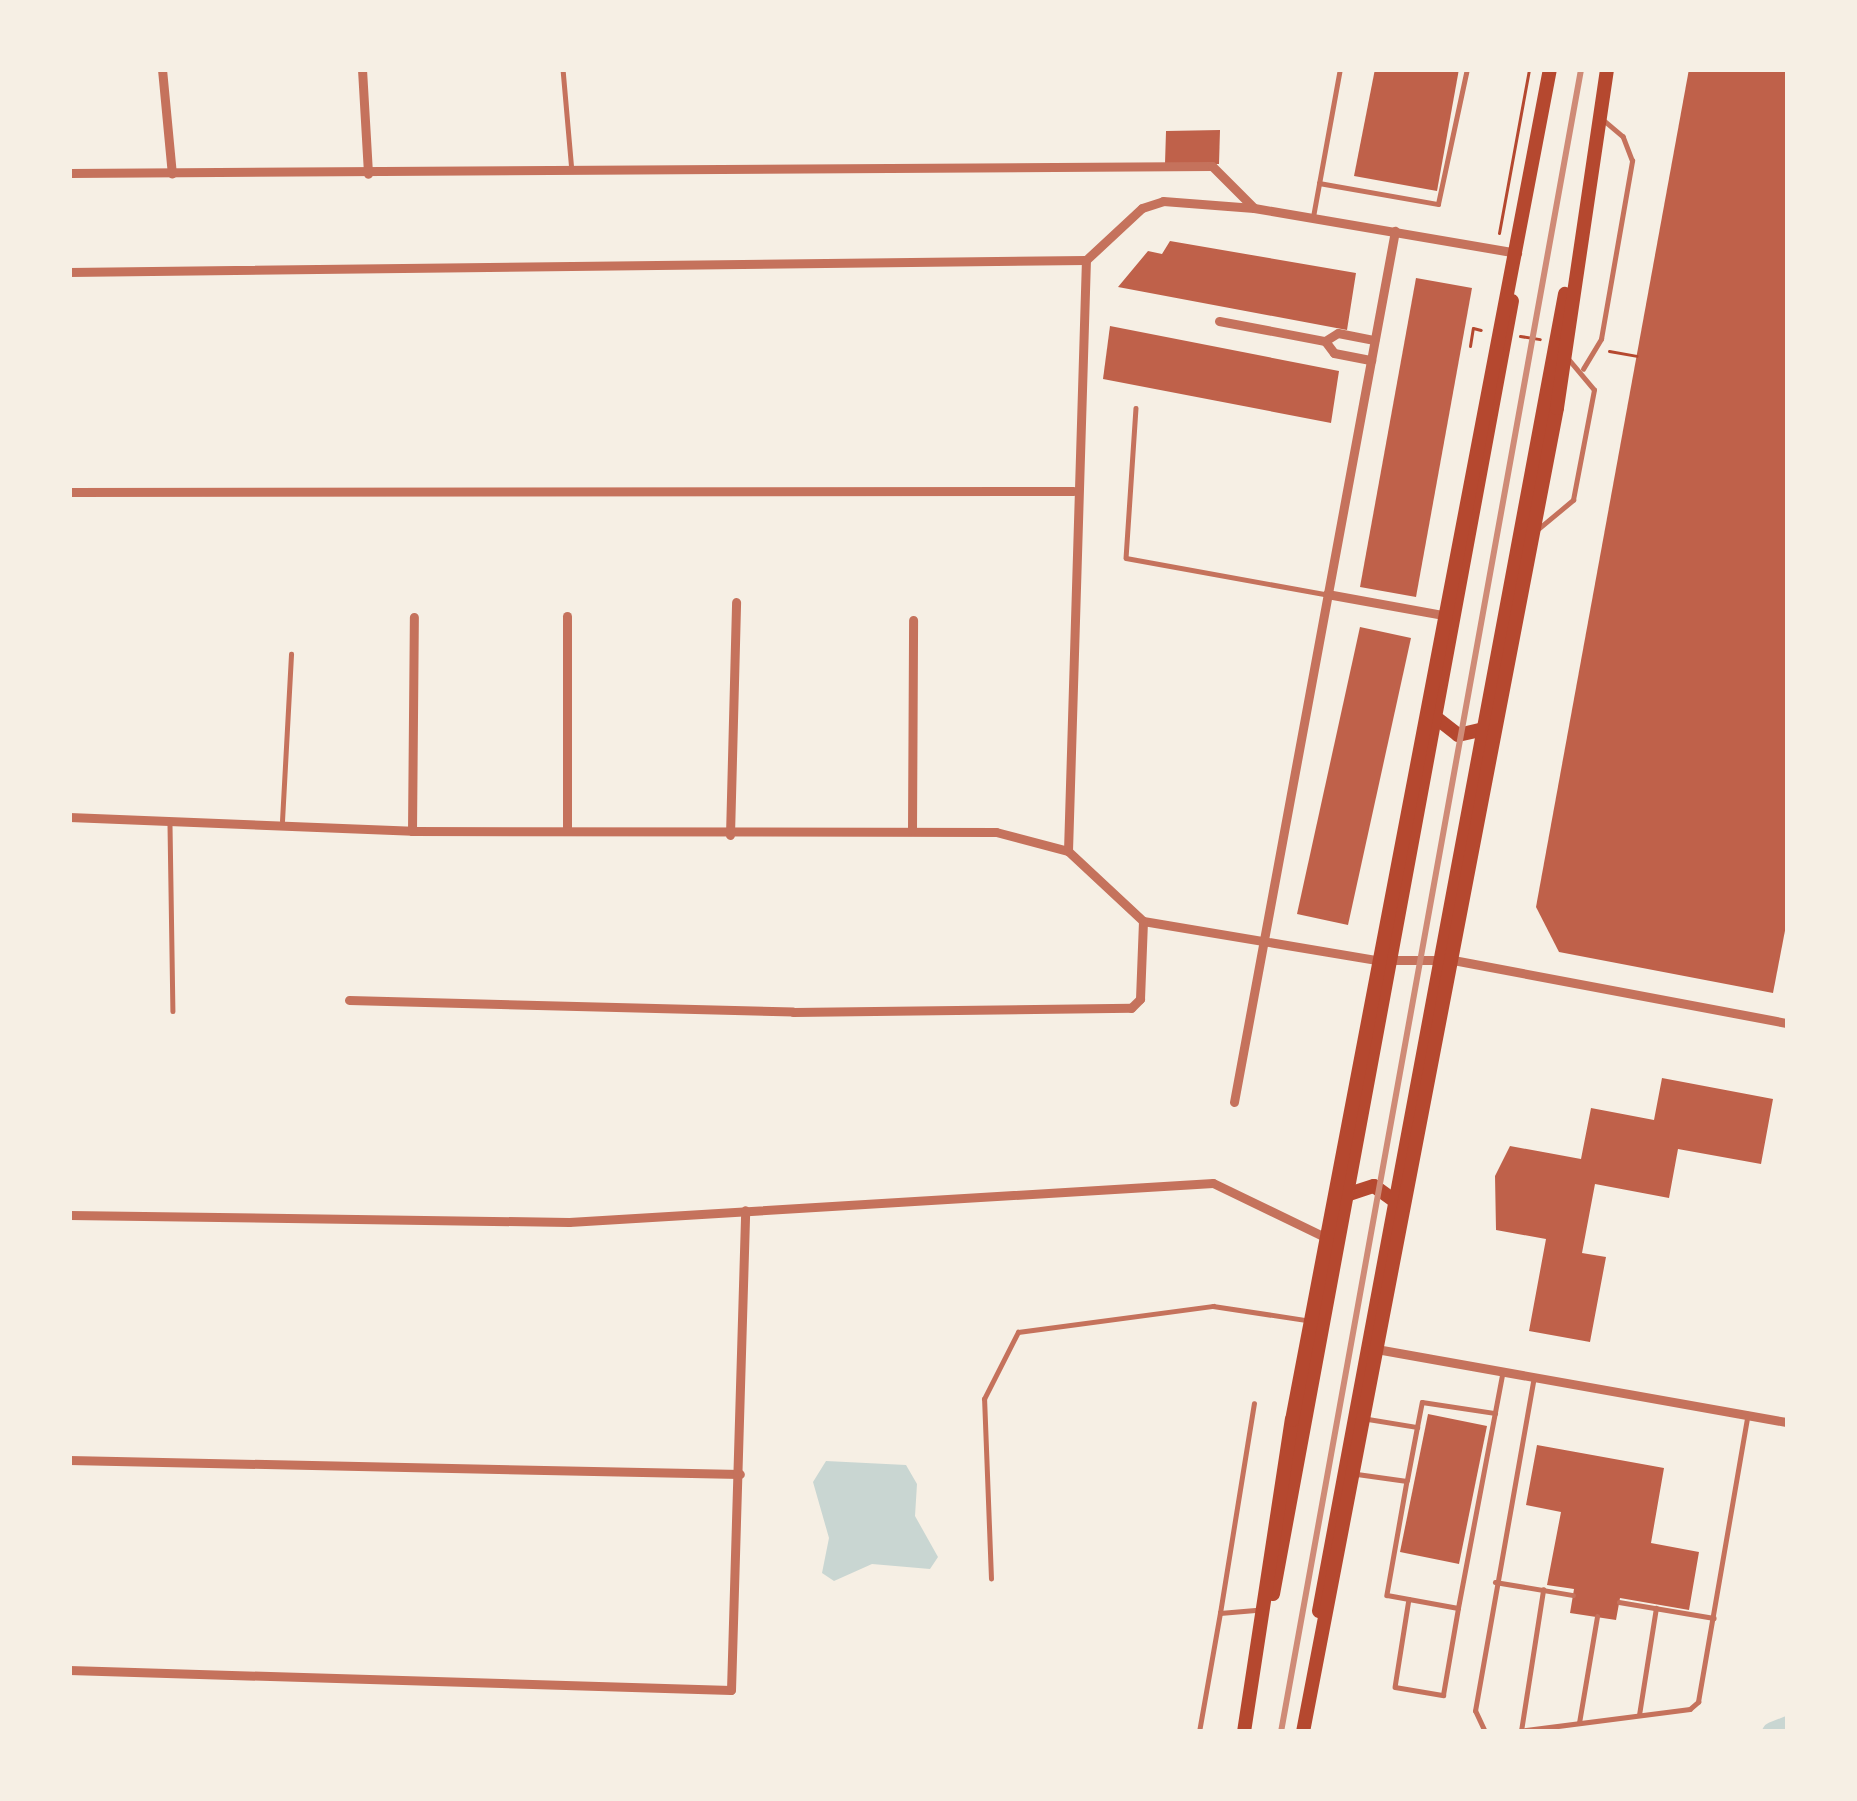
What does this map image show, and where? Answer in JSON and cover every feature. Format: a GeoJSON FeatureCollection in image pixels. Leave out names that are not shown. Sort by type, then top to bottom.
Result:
{"type":"FeatureCollection","features":[{"type":"Feature","properties":{"kind":"main road"},"geometry":{"type":"LineString","coordinates":[[1244,1732],[1328,1326],[1468,570],[1550,69]]}},
{"type":"Feature","properties":{"kind":"main road"},"geometry":{"type":"LineString","coordinates":[[1303,1732],[1365,1334],[1507,577],[1574,261],[1607,69]]}},
{"type":"Feature","properties":{"kind":"main road"},"geometry":{"type":"LineString","coordinates":[[1253,1681],[1377,960],[1516,260]]}},
{"type":"Feature","properties":{"kind":"main road"},"geometry":{"type":"LineString","coordinates":[[1311,1688],[1382,1350],[1502,702],[1565,358],[1574,261]]}},
{"type":"Feature","properties":{"kind":"main road"},"geometry":{"type":"LineString","coordinates":[[1429,686],[1441,726],[1453,734],[1475,734],[1502,702]]}},
{"type":"Feature","properties":{"kind":"main road"},"geometry":{"type":"LineString","coordinates":[[1331,1217],[1356,1189],[1379,1187],[1403,1231]]}},
{"type":"Feature","properties":{"kind":"street"},"geometry":{"type":"LineString","coordinates":[[163,69],[172,173]]}},
{"type":"Feature","properties":{"kind":"street"},"geometry":{"type":"LineString","coordinates":[[362,69],[368,174]]}},
{"type":"Feature","properties":{"kind":"street"},"geometry":{"type":"LineString","coordinates":[[69,173],[1212,166],[1254,208]]}},
{"type":"Feature","properties":{"kind":"street"},"geometry":{"type":"LineString","coordinates":[[69,272],[1086,260],[1142,208],[1163,201],[1254,208],[1496,249],[1516,260]]}},
{"type":"Feature","properties":{"kind":"street"},"geometry":{"type":"LineString","coordinates":[[1234,1102],[1394,232]]}},
{"type":"Feature","properties":{"kind":"street"},"geometry":{"type":"LineString","coordinates":[[1068,851],[1073,490],[1086,260]]}},
{"type":"Feature","properties":{"kind":"street"},"geometry":{"type":"LineString","coordinates":[[1219,321],[1325,341],[1338,333],[1374,340]]}},
{"type":"Feature","properties":{"kind":"street"},"geometry":{"type":"LineString","coordinates":[[1325,341],[1334,353],[1371,360]]}},
{"type":"Feature","properties":{"kind":"street"},"geometry":{"type":"LineString","coordinates":[[69,492],[1073,490]]}},
{"type":"Feature","properties":{"kind":"street"},"geometry":{"type":"LineString","coordinates":[[1327,594],[1442,615]]}},
{"type":"Feature","properties":{"kind":"street"},"geometry":{"type":"LineString","coordinates":[[730,835],[736,602]]}},
{"type":"Feature","properties":{"kind":"street"},"geometry":{"type":"LineString","coordinates":[[567,616],[567,831]]}},
{"type":"Feature","properties":{"kind":"street"},"geometry":{"type":"LineString","coordinates":[[412,831],[414,617]]}},
{"type":"Feature","properties":{"kind":"street"},"geometry":{"type":"LineString","coordinates":[[912,830],[913,620]]}},
{"type":"Feature","properties":{"kind":"street"},"geometry":{"type":"LineString","coordinates":[[69,817],[338,822],[412,831],[996,832],[1068,851],[1143,920],[1377,960],[1454,960],[1788,1023]]}},
{"type":"Feature","properties":{"kind":"street"},"geometry":{"type":"LineString","coordinates":[[349,1000],[793,1012],[1131,1009],[1140,999],[1143,920]]}},
{"type":"Feature","properties":{"kind":"street"},"geometry":{"type":"LineString","coordinates":[[69,1215],[569,1222],[1213,1184],[1328,1238]]}},
{"type":"Feature","properties":{"kind":"street"},"geometry":{"type":"LineString","coordinates":[[69,1670],[726,1692],[734,1686],[745,1210]]}},
{"type":"Feature","properties":{"kind":"street"},"geometry":{"type":"LineString","coordinates":[[1382,1350],[1788,1422]]}},
{"type":"Feature","properties":{"kind":"street"},"geometry":{"type":"LineString","coordinates":[[69,1460],[740,1474]]}},
{"type":"Feature","properties":{"kind":"lane"},"geometry":{"type":"LineString","coordinates":[[562,69],[572,172]]}},
{"type":"Feature","properties":{"kind":"lane"},"geometry":{"type":"LineString","coordinates":[[1313,218],[1340,69]]}},
{"type":"Feature","properties":{"kind":"lane"},"geometry":{"type":"LineString","coordinates":[[1319,183],[1438,204],[1467,69]]}},
{"type":"Feature","properties":{"kind":"lane"},"geometry":{"type":"LineString","coordinates":[[1582,369],[1601,339],[1632,161],[1620,131],[1599,118]]}},
{"type":"Feature","properties":{"kind":"lane"},"geometry":{"type":"LineString","coordinates":[[1533,532],[1573,500],[1594,390],[1582,369],[1565,358]]}},
{"type":"Feature","properties":{"kind":"lane"},"geometry":{"type":"LineString","coordinates":[[1136,409],[1126,558],[1327,594]]}},
{"type":"Feature","properties":{"kind":"lane"},"geometry":{"type":"LineString","coordinates":[[281,821],[291,654]]}},
{"type":"Feature","properties":{"kind":"lane"},"geometry":{"type":"LineString","coordinates":[[170,819],[172,1011]]}},
{"type":"Feature","properties":{"kind":"lane"},"geometry":{"type":"LineString","coordinates":[[991,1579],[984,1400],[1018,1332],[1213,1306],[1312,1321]]}},
{"type":"Feature","properties":{"kind":"lane"},"geometry":{"type":"LineString","coordinates":[[1409,1599],[1395,1687],[1444,1695],[1503,1372]]}},
{"type":"Feature","properties":{"kind":"lane"},"geometry":{"type":"LineString","coordinates":[[1485,1732],[1475,1711],[1534,1377]]}},
{"type":"Feature","properties":{"kind":"lane"},"geometry":{"type":"LineString","coordinates":[[1458,1609],[1387,1594],[1417,1427],[1423,1402],[1495,1413]]}},
{"type":"Feature","properties":{"kind":"lane"},"geometry":{"type":"LineString","coordinates":[[1199,1732],[1254,1404]]}},
{"type":"Feature","properties":{"kind":"lane"},"geometry":{"type":"LineString","coordinates":[[1511,1732],[1639,1716],[1698,1702],[1748,1414]]}},
{"type":"Feature","properties":{"kind":"lane"},"geometry":{"type":"LineString","coordinates":[[1368,1419],[1417,1427]]}},
{"type":"Feature","properties":{"kind":"lane"},"geometry":{"type":"LineString","coordinates":[[1357,1474],[1407,1481]]}},
{"type":"Feature","properties":{"kind":"lane"},"geometry":{"type":"LineString","coordinates":[[1495,1582],[1573,1595]]}},
{"type":"Feature","properties":{"kind":"lane"},"geometry":{"type":"LineString","coordinates":[[1521,1731],[1543,1590]]}},
{"type":"Feature","properties":{"kind":"lane"},"geometry":{"type":"LineString","coordinates":[[1619,1602],[1715,1618]]}},
{"type":"Feature","properties":{"kind":"lane"},"geometry":{"type":"LineString","coordinates":[[1639,1716],[1656,1608]]}},
{"type":"Feature","properties":{"kind":"lane"},"geometry":{"type":"LineString","coordinates":[[1220,1613],[1263,1609]]}},
{"type":"Feature","properties":{"kind":"lane"},"geometry":{"type":"LineString","coordinates":[[1580,1723],[1597,1617]]}},
{"type":"Feature","properties":{"kind":"path"},"geometry":{"type":"LineString","coordinates":[[1496,249],[1529,69]]}},
{"type":"Feature","properties":{"kind":"path"},"geometry":{"type":"LineString","coordinates":[[1471,346],[1473,328]]}},
{"type":"Feature","properties":{"kind":"shaded area"},"geometry":{"type":"Polygon","coordinates":[[[826,1461],[906,1465],[917,1484],[915,1516],[938,1557],[930,1569],[872,1564],[834,1581],[822,1573],[829,1538],[813,1482],[826,1461]]]}},
{"type":"Feature","properties":{"kind":"building"},"geometry":{"type":"Polygon","coordinates":[[[1375,69],[1459,69],[1437,191],[1354,176],[1375,69]]]}},
{"type":"Feature","properties":{"kind":"building"},"geometry":{"type":"Polygon","coordinates":[[[1689,69],[1788,69],[1788,915],[1773,993],[1559,952],[1536,907],[1689,69]]]}},
{"type":"Feature","properties":{"kind":"building"},"geometry":{"type":"Polygon","coordinates":[[[1220,130],[1219,164],[1165,164],[1166,131],[1220,130]]]}},
{"type":"Feature","properties":{"kind":"building"},"geometry":{"type":"Polygon","coordinates":[[[1170,241],[1356,273],[1347,330],[1118,287],[1148,251],[1162,254],[1170,241]]]}},
{"type":"Feature","properties":{"kind":"building"},"geometry":{"type":"Polygon","coordinates":[[[1416,278],[1472,288],[1416,597],[1360,587],[1416,278]]]}},
{"type":"Feature","properties":{"kind":"building"},"geometry":{"type":"Polygon","coordinates":[[[1110,326],[1339,371],[1331,423],[1103,379],[1110,326]]]}},
{"type":"Feature","properties":{"kind":"building"},"geometry":{"type":"Polygon","coordinates":[[[1360,627],[1411,638],[1348,925],[1297,914],[1360,627]]]}},
{"type":"Feature","properties":{"kind":"building"},"geometry":{"type":"Polygon","coordinates":[[[1662,1078],[1773,1099],[1761,1164],[1678,1149],[1669,1198],[1595,1184],[1582,1253],[1606,1257],[1590,1342],[1529,1331],[1546,1239],[1496,1230],[1495,1176],[1510,1146],[1581,1159],[1591,1108],[1654,1120],[1662,1078]]]}},
{"type":"Feature","properties":{"kind":"building"},"geometry":{"type":"Polygon","coordinates":[[[1428,1414],[1487,1426],[1459,1564],[1400,1552],[1428,1414]]]}},
{"type":"Feature","properties":{"kind":"building"},"geometry":{"type":"Polygon","coordinates":[[[1537,1445],[1664,1468],[1651,1543],[1699,1552],[1689,1610],[1620,1598],[1616,1620],[1570,1613],[1574,1589],[1547,1585],[1561,1512],[1526,1505],[1537,1445]]]}},
{"type":"Feature","properties":{"kind":"waterway"},"geometry":{"type":"LineString","coordinates":[[1772,1732],[1788,1726]]}},
{"type":"Feature","properties":{"kind":"railway"},"geometry":{"type":"LineString","coordinates":[[1281,1732],[1581,69]]}}]}
